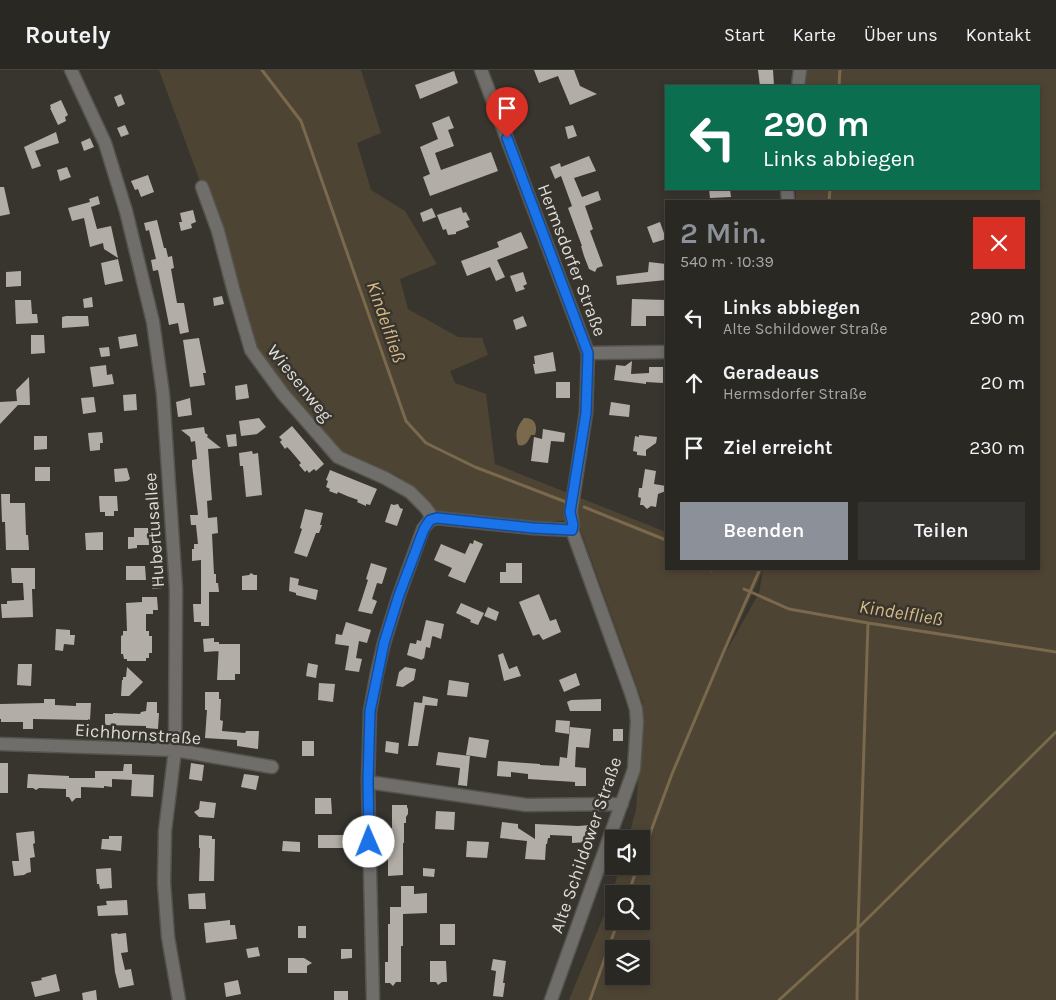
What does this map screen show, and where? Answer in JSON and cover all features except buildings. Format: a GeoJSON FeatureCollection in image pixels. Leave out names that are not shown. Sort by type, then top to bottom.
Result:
{"type":"FeatureCollection","features":[{"type":"Feature","properties":{"kind":"street","name":"Hubertusallee"},"geometry":{"type":"LineString","coordinates":[[71,70],[105,143],[126,211],[153,322],[163,394],[176,589],[175,750],[165,831],[164,883],[168,937],[179,1000]]}},
{"type":"Feature","properties":{"kind":"street","name":"Hermsdorfer Straße"},"geometry":{"type":"LineString","coordinates":[[481,70],[588,353],[586,413],[573,496]]}},
{"type":"Feature","properties":{"kind":"street"},"geometry":{"type":"LineString","coordinates":[[798,85],[800,70]]}},
{"type":"Feature","properties":{"kind":"street","name":"Wiesenweg"},"geometry":{"type":"LineString","coordinates":[[202,187],[218,231],[251,350],[283,394],[338,457],[386,478],[410,492],[425,506],[430,514],[430,520]]}},
{"type":"Feature","properties":{"kind":"street"},"geometry":{"type":"LineString","coordinates":[[588,353],[665,352]]}},
{"type":"Feature","properties":{"kind":"street","name":"Alte Schildower Straße"},"geometry":{"type":"LineString","coordinates":[[551,1000],[634,769],[637,722],[636,708],[572,530],[573,525],[570,512],[573,496]]}},
{"type":"Feature","properties":{"kind":"street"},"geometry":{"type":"LineString","coordinates":[[374,1000],[368,782],[370,711],[384,643],[399,595],[424,529],[430,520],[445,518],[533,528],[572,530]]}},
{"type":"Feature","properties":{"kind":"street","name":"Eichhornstraße"},"geometry":{"type":"LineString","coordinates":[[0,744],[175,750],[272,768]]}},
{"type":"Feature","properties":{"kind":"street"},"geometry":{"type":"LineString","coordinates":[[368,782],[526,805],[622,804]]}},
{"type":"Feature","properties":{"kind":"shaded area"},"geometry":{"type":"Polygon","coordinates":[[[159,70],[361,70],[381,133],[357,143],[371,190],[405,211],[437,264],[400,279],[408,309],[458,337],[482,338],[488,355],[450,371],[455,383],[486,394],[495,464],[665,532],[665,570],[763,570],[1040,570],[1040,200],[796,200],[796,190],[1040,190],[1040,85],[800,85],[802,70],[1056,70],[1056,1000],[569,1000],[605,913],[605,930],[650,930],[650,885],[615,885],[617,875],[650,875],[650,830],[630,830],[636,810],[643,703],[577,520],[535,524],[435,513],[416,491],[398,476],[337,449],[265,367],[253,347],[201,184],[159,70]],[[763,570],[727,650],[759,593],[763,570]]]}},
{"type":"Feature","properties":{"kind":"shaded area"},"geometry":{"type":"Polygon","coordinates":[[[524,418],[531,419],[535,423],[536,432],[535,435],[531,435],[525,444],[518,445],[517,431],[524,418]]]}},
{"type":"Feature","properties":{"kind":"waterway","name":"Kindelfließ"},"geometry":{"type":"LineString","coordinates":[[262,70],[301,121],[406,421],[426,443],[475,467],[566,502]]}},
{"type":"Feature","properties":{"kind":"waterway"},"geometry":{"type":"LineString","coordinates":[[839,85],[840,70]]}},
{"type":"Feature","properties":{"kind":"waterway"},"geometry":{"type":"LineString","coordinates":[[829,200],[830,190]]}},
{"type":"Feature","properties":{"kind":"waterway","name":"Kindelfließ"},"geometry":{"type":"LineString","coordinates":[[584,507],[665,540]]}},
{"type":"Feature","properties":{"kind":"waterway"},"geometry":{"type":"LineString","coordinates":[[650,834],[672,774],[760,570]]}},
{"type":"Feature","properties":{"kind":"waterway","name":"Kindelfließ"},"geometry":{"type":"LineString","coordinates":[[744,589],[789,609],[1056,652]]}},
{"type":"Feature","properties":{"kind":"waterway"},"geometry":{"type":"LineString","coordinates":[[857,1000],[868,623]]}},
{"type":"Feature","properties":{"kind":"waterway"},"geometry":{"type":"LineString","coordinates":[[779,1000],[858,928],[1056,732]]}},
{"type":"Feature","properties":{"kind":"waterway"},"geometry":{"type":"LineString","coordinates":[[631,885],[635,875]]}},
{"type":"Feature","properties":{"kind":"waterway"},"geometry":{"type":"LineString","coordinates":[[590,1000],[615,930]]}},
{"type":"Feature","properties":{"kind":"route"},"geometry":{"type":"LineString","coordinates":[[369,842],[370,711],[384,643],[399,595],[424,529],[430,520],[437,518],[533,528],[572,530],[573,525],[570,512],[586,413],[588,353],[507,138]]}}]}
